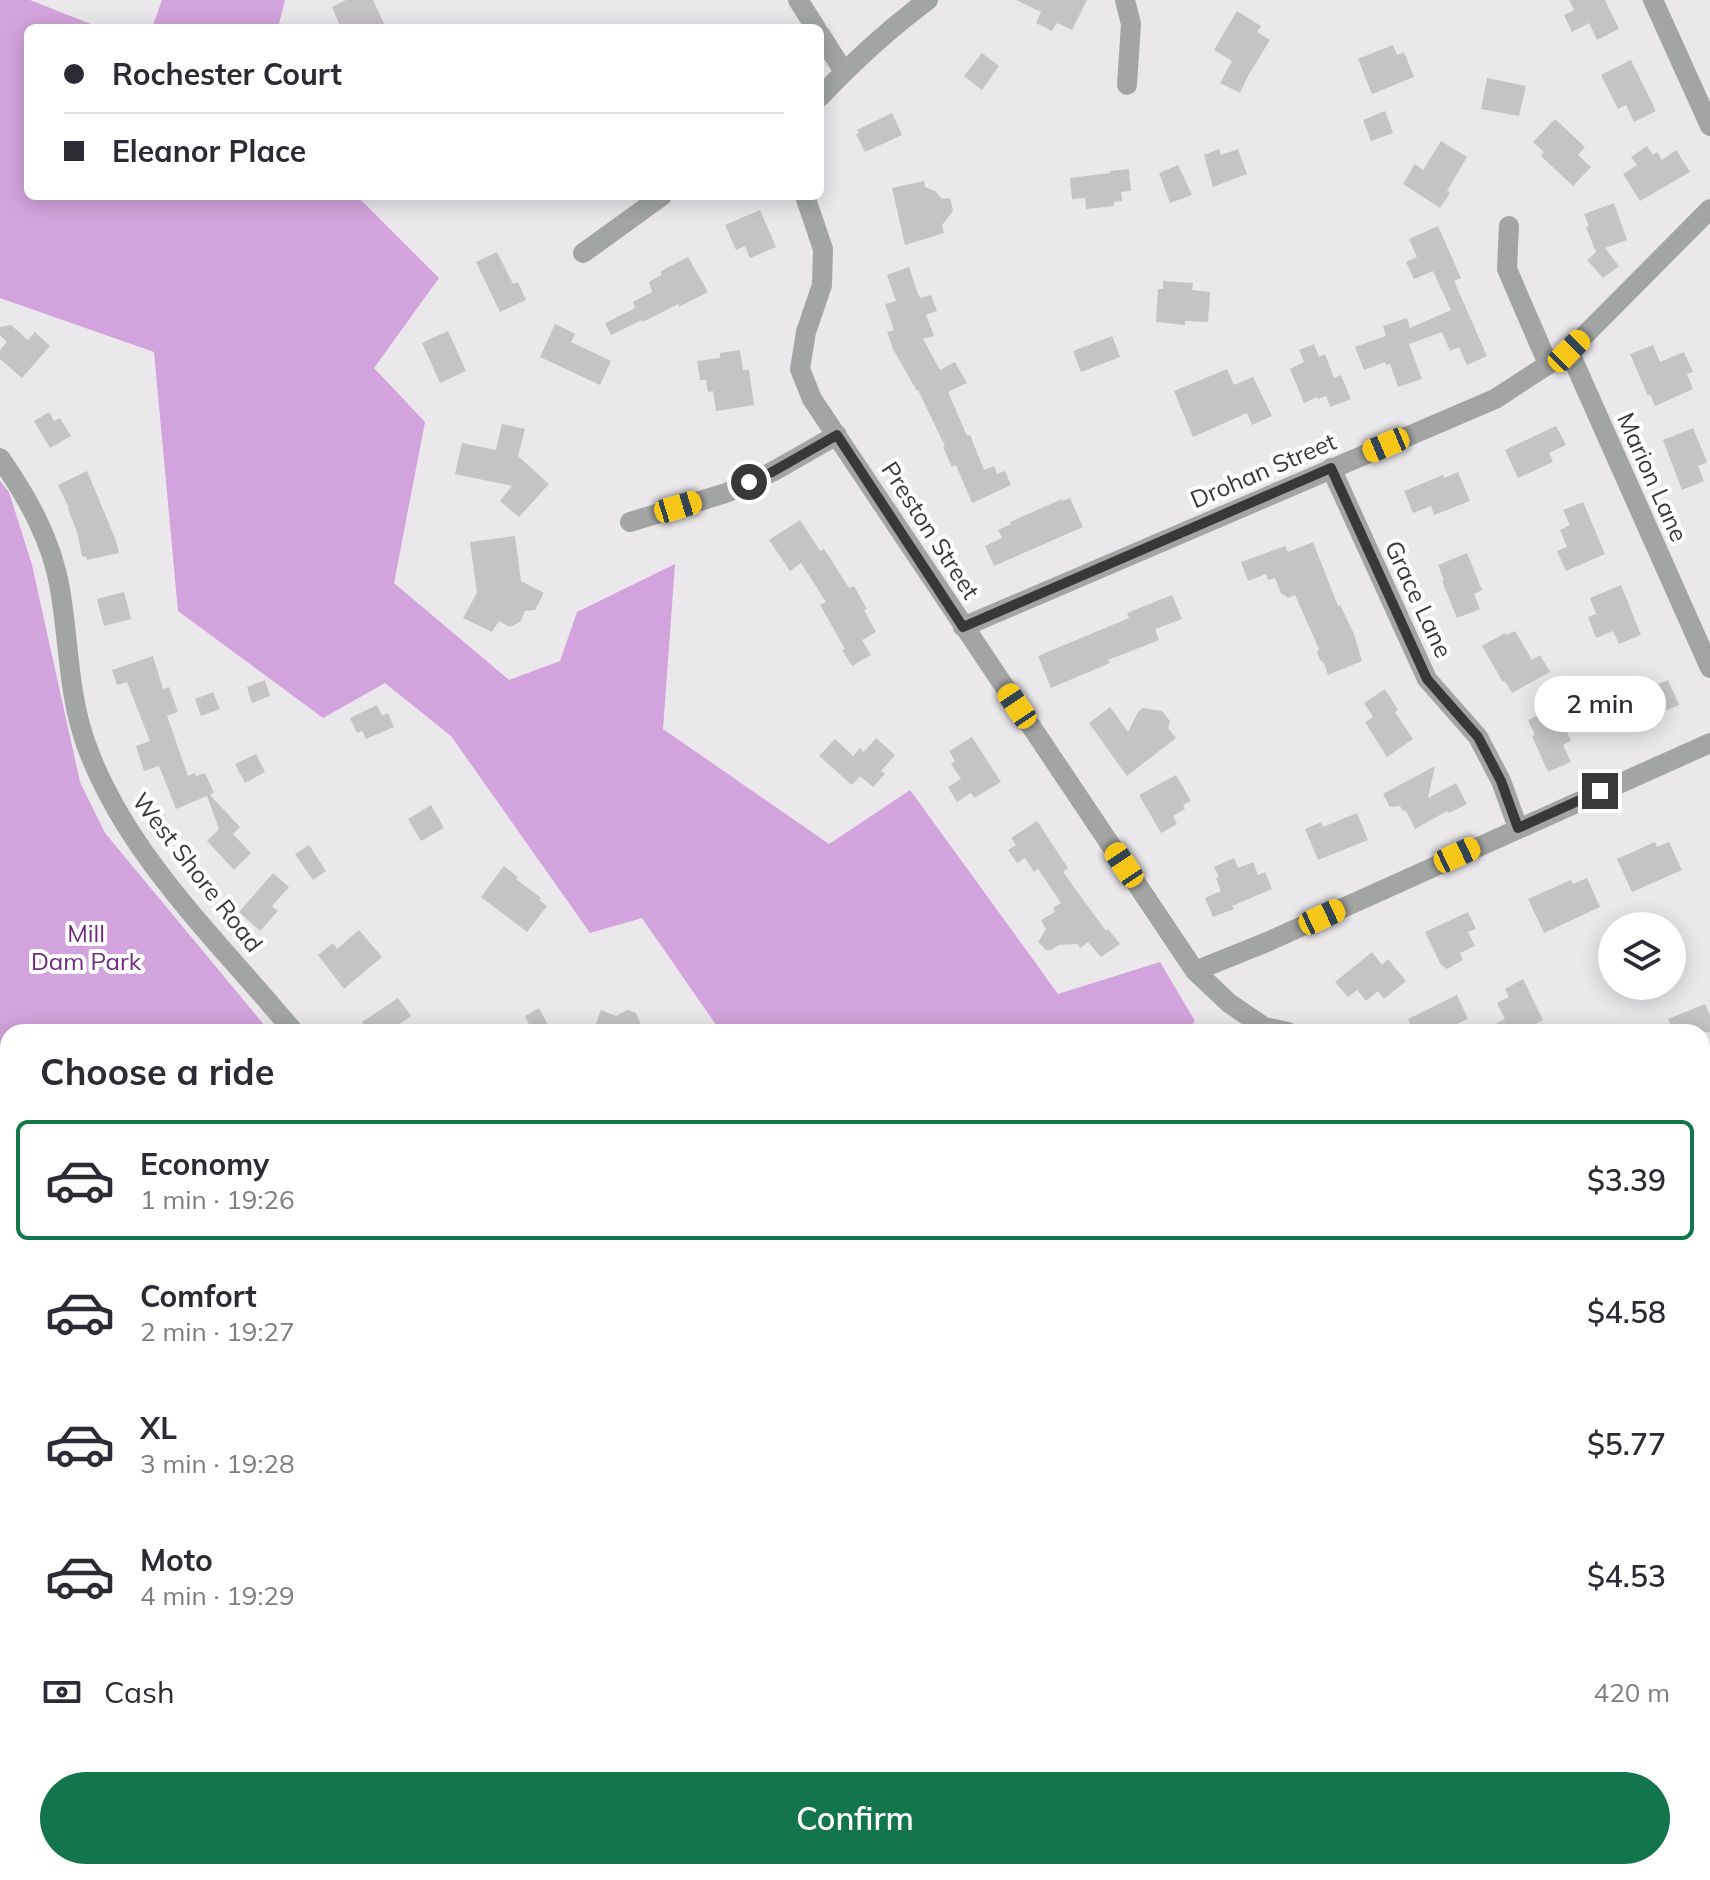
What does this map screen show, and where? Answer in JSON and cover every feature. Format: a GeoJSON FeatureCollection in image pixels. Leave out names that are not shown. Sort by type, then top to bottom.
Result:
{"type":"FeatureCollection","features":[{"type":"Feature","properties":{"kind":"street"},"geometry":{"type":"LineString","coordinates":[[798,0],[813,24]]}},
{"type":"Feature","properties":{"kind":"street"},"geometry":{"type":"LineString","coordinates":[[824,93],[899,22],[928,0]]}},
{"type":"Feature","properties":{"kind":"street"},"geometry":{"type":"LineString","coordinates":[[1125,0],[1131,24],[1127,85]]}},
{"type":"Feature","properties":{"kind":"street"},"geometry":{"type":"LineString","coordinates":[[1653,0],[1710,126]]}},
{"type":"Feature","properties":{"kind":"street"},"geometry":{"type":"LineString","coordinates":[[824,40],[844,72]]}},
{"type":"Feature","properties":{"kind":"street"},"geometry":{"type":"LineString","coordinates":[[583,253],[656,200]]}},
{"type":"Feature","properties":{"kind":"street","name":"Preston Street"},"geometry":{"type":"LineString","coordinates":[[806,200],[823,249],[822,285],[806,332],[800,369],[812,399],[1195,971],[1229,1003],[1260,1024]]}},
{"type":"Feature","properties":{"kind":"street","name":"Drohan Street"},"geometry":{"type":"LineString","coordinates":[[963,627],[1495,399],[1569,351],[1710,209]]}},
{"type":"Feature","properties":{"kind":"street"},"geometry":{"type":"LineString","coordinates":[[1509,226],[1507,269],[1548,364]]}},
{"type":"Feature","properties":{"kind":"street","name":"Marion Lane"},"geometry":{"type":"LineString","coordinates":[[1569,351],[1710,668]]}},
{"type":"Feature","properties":{"kind":"street"},"geometry":{"type":"LineString","coordinates":[[630,522],[726,493],[772,472],[837,435]]}},
{"type":"Feature","properties":{"kind":"street","name":"West Shore Road"},"geometry":{"type":"LineString","coordinates":[[0,458],[41,525],[52,557],[60,587],[74,704],[108,795],[135,840],[166,880],[287,1024]]}},
{"type":"Feature","properties":{"kind":"street","name":"Grace Lane"},"geometry":{"type":"LineString","coordinates":[[1331,468],[1427,679],[1478,737],[1501,781],[1518,828]]}},
{"type":"Feature","properties":{"kind":"street"},"geometry":{"type":"LineString","coordinates":[[1195,971],[1267,942],[1710,743]]}},
{"type":"Feature","properties":{"kind":"green space"},"geometry":{"type":"Polygon","coordinates":[[[0,0],[30,0],[91,24],[24,24],[24,200],[361,200],[439,278],[374,368],[425,422],[394,583],[509,680],[560,661],[577,612],[675,564],[663,729],[829,844],[910,790],[1058,994],[1160,962],[1195,1021],[1193,1024],[715,1024],[642,918],[590,933],[451,736],[385,683],[323,718],[178,611],[154,352],[0,298],[0,0]]]}},
{"type":"Feature","properties":{"kind":"green space"},"geometry":{"type":"Polygon","coordinates":[[[162,0],[285,0],[279,24],[153,24],[162,0]]]}},
{"type":"Feature","properties":{"kind":"green space","name":"Mill Dam Park"},"geometry":{"type":"Polygon","coordinates":[[[0,481],[9,492],[32,565],[80,782],[105,833],[263,1024],[0,1024],[0,481]]]}},
{"type":"Feature","properties":{"kind":"building"},"geometry":{"type":"Polygon","coordinates":[[[346,0],[373,0],[384,24],[339,24],[332,7],[346,0]]]}},
{"type":"Feature","properties":{"kind":"building"},"geometry":{"type":"Polygon","coordinates":[[[1016,0],[1087,0],[1072,30],[1057,23],[1052,31],[1036,23],[1041,12],[1016,0]]]}},
{"type":"Feature","properties":{"kind":"building"},"geometry":{"type":"Polygon","coordinates":[[[1569,0],[1605,0],[1619,29],[1597,40],[1589,23],[1572,32],[1564,15],[1574,10],[1569,0]]]}},
{"type":"Feature","properties":{"kind":"building"},"geometry":{"type":"Polygon","coordinates":[[[1237,11],[1261,26],[1257,32],[1270,40],[1240,93],[1220,83],[1232,61],[1214,50],[1237,11]]]}},
{"type":"Feature","properties":{"kind":"building"},"geometry":{"type":"Polygon","coordinates":[[[1393,45],[1397,55],[1404,52],[1414,77],[1372,94],[1358,59],[1393,45]]]}},
{"type":"Feature","properties":{"kind":"building"},"geometry":{"type":"Polygon","coordinates":[[[982,53],[999,66],[982,90],[964,76],[982,53]]]}},
{"type":"Feature","properties":{"kind":"building"},"geometry":{"type":"Polygon","coordinates":[[[1631,60],[1656,111],[1634,122],[1626,105],[1618,109],[1601,75],[1631,60]]]}},
{"type":"Feature","properties":{"kind":"building"},"geometry":{"type":"Polygon","coordinates":[[[1487,78],[1526,86],[1519,116],[1481,109],[1487,78]]]}},
{"type":"Feature","properties":{"kind":"building"},"geometry":{"type":"Polygon","coordinates":[[[1385,111],[1393,133],[1371,141],[1363,120],[1385,111]]]}},
{"type":"Feature","properties":{"kind":"building"},"geometry":{"type":"Polygon","coordinates":[[[892,113],[902,135],[865,152],[857,130],[892,113]]]}},
{"type":"Feature","properties":{"kind":"building"},"geometry":{"type":"Polygon","coordinates":[[[1555,119],[1585,147],[1578,155],[1591,167],[1573,186],[1541,156],[1544,152],[1533,142],[1555,119]]]}},
{"type":"Feature","properties":{"kind":"building"},"geometry":{"type":"Polygon","coordinates":[[[1441,141],[1467,157],[1440,208],[1403,184],[1415,164],[1423,170],[1441,141]]]}},
{"type":"Feature","properties":{"kind":"building"},"geometry":{"type":"Polygon","coordinates":[[[1647,146],[1653,155],[1657,152],[1662,160],[1676,150],[1690,172],[1640,201],[1623,174],[1637,165],[1631,157],[1647,146]]]}},
{"type":"Feature","properties":{"kind":"building"},"geometry":{"type":"Polygon","coordinates":[[[1219,149],[1221,155],[1238,149],[1247,174],[1213,187],[1204,155],[1219,149]]]}},
{"type":"Feature","properties":{"kind":"building"},"geometry":{"type":"Polygon","coordinates":[[[1178,165],[1192,195],[1170,203],[1159,173],[1178,165]]]}},
{"type":"Feature","properties":{"kind":"building"},"geometry":{"type":"Polygon","coordinates":[[[1129,169],[1131,191],[1121,192],[1122,201],[1114,202],[1114,206],[1086,209],[1085,198],[1072,199],[1070,178],[1129,169]]]}},
{"type":"Feature","properties":{"kind":"building"},"geometry":{"type":"Polygon","coordinates":[[[924,181],[925,187],[935,191],[942,199],[950,198],[953,211],[942,225],[944,233],[905,245],[892,188],[924,181]]]}},
{"type":"Feature","properties":{"kind":"building"},"geometry":{"type":"Polygon","coordinates":[[[1614,203],[1627,240],[1605,248],[1619,266],[1603,278],[1587,260],[1596,252],[1584,214],[1614,203]]]}},
{"type":"Feature","properties":{"kind":"building"},"geometry":{"type":"Polygon","coordinates":[[[760,210],[776,247],[750,258],[745,246],[736,250],[725,225],[760,210]]]}},
{"type":"Feature","properties":{"kind":"building"},"geometry":{"type":"Polygon","coordinates":[[[1438,226],[1461,278],[1454,281],[1487,356],[1467,365],[1459,347],[1450,351],[1442,332],[1409,344],[1422,379],[1398,387],[1390,364],[1386,365],[1385,362],[1364,370],[1355,347],[1386,336],[1383,326],[1407,318],[1410,328],[1451,310],[1433,271],[1414,279],[1406,262],[1417,257],[1409,239],[1438,226]]]}},
{"type":"Feature","properties":{"kind":"building"},"geometry":{"type":"Polygon","coordinates":[[[497,252],[513,284],[518,282],[526,300],[500,312],[476,262],[497,252]]]}},
{"type":"Feature","properties":{"kind":"building"},"geometry":{"type":"Polygon","coordinates":[[[688,257],[708,292],[611,335],[605,323],[635,308],[633,302],[652,292],[649,282],[661,275],[661,271],[688,257]]]}},
{"type":"Feature","properties":{"kind":"building"},"geometry":{"type":"Polygon","coordinates":[[[909,267],[918,294],[921,298],[931,295],[937,311],[926,315],[934,336],[923,339],[940,370],[955,362],[967,383],[948,392],[967,436],[970,435],[984,470],[994,466],[997,474],[1005,471],[1011,485],[972,503],[956,465],[952,467],[945,446],[887,332],[894,330],[885,304],[896,301],[887,275],[909,267]]]}},
{"type":"Feature","properties":{"kind":"building"},"geometry":{"type":"Polygon","coordinates":[[[1163,281],[1193,283],[1192,290],[1210,292],[1208,322],[1185,321],[1185,325],[1156,322],[1158,289],[1163,289],[1163,281]]]}},
{"type":"Feature","properties":{"kind":"building"},"geometry":{"type":"Polygon","coordinates":[[[555,324],[575,334],[571,342],[611,361],[600,385],[540,357],[555,324]]]}},
{"type":"Feature","properties":{"kind":"building"},"geometry":{"type":"Polygon","coordinates":[[[11,325],[28,340],[35,332],[50,346],[22,378],[0,359],[0,350],[7,342],[0,335],[0,327],[11,325]]]}},
{"type":"Feature","properties":{"kind":"building"},"geometry":{"type":"Polygon","coordinates":[[[448,331],[466,371],[440,383],[422,343],[448,331]]]}},
{"type":"Feature","properties":{"kind":"building"},"geometry":{"type":"Polygon","coordinates":[[[1112,336],[1120,357],[1081,372],[1073,351],[1112,336]]]}},
{"type":"Feature","properties":{"kind":"building"},"geometry":{"type":"Polygon","coordinates":[[[1314,344],[1319,357],[1325,354],[1334,378],[1341,375],[1351,399],[1330,407],[1326,396],[1304,403],[1290,369],[1304,362],[1299,350],[1314,344]]]}},
{"type":"Feature","properties":{"kind":"building"},"geometry":{"type":"Polygon","coordinates":[[[1653,345],[1660,362],[1684,352],[1693,372],[1687,374],[1693,389],[1655,406],[1630,354],[1653,345]]]}},
{"type":"Feature","properties":{"kind":"building"},"geometry":{"type":"Polygon","coordinates":[[[740,350],[743,370],[749,370],[754,405],[716,411],[713,391],[708,392],[706,380],[700,380],[697,361],[720,358],[720,353],[740,350]]]}},
{"type":"Feature","properties":{"kind":"building"},"geometry":{"type":"Polygon","coordinates":[[[1227,369],[1234,385],[1253,377],[1272,416],[1252,425],[1247,413],[1193,437],[1174,391],[1227,369]]]}},
{"type":"Feature","properties":{"kind":"building"},"geometry":{"type":"Polygon","coordinates":[[[49,412],[54,421],[60,418],[71,436],[50,448],[34,421],[49,412]]]}},
{"type":"Feature","properties":{"kind":"building"},"geometry":{"type":"Polygon","coordinates":[[[502,424],[525,429],[518,456],[549,484],[519,517],[500,501],[512,486],[455,474],[462,443],[496,450],[502,424]]]}},
{"type":"Feature","properties":{"kind":"building"},"geometry":{"type":"Polygon","coordinates":[[[1556,426],[1566,445],[1549,453],[1553,462],[1518,478],[1505,450],[1556,426]]]}},
{"type":"Feature","properties":{"kind":"building"},"geometry":{"type":"Polygon","coordinates":[[[1693,428],[1707,462],[1698,466],[1704,481],[1682,490],[1663,440],[1693,428]]]}},
{"type":"Feature","properties":{"kind":"building"},"geometry":{"type":"Polygon","coordinates":[[[87,471],[119,553],[87,560],[82,556],[69,508],[58,485],[87,471]]]}},
{"type":"Feature","properties":{"kind":"building"},"geometry":{"type":"Polygon","coordinates":[[[1458,472],[1470,501],[1434,515],[1431,506],[1413,513],[1404,491],[1458,472]]]}},
{"type":"Feature","properties":{"kind":"building"},"geometry":{"type":"Polygon","coordinates":[[[1070,498],[1083,527],[994,566],[985,546],[1002,538],[998,530],[1010,522],[1070,498]]]}},
{"type":"Feature","properties":{"kind":"building"},"geometry":{"type":"Polygon","coordinates":[[[1583,502],[1605,554],[1566,571],[1557,551],[1567,547],[1560,530],[1570,525],[1563,510],[1583,502]]]}},
{"type":"Feature","properties":{"kind":"building"},"geometry":{"type":"Polygon","coordinates":[[[800,520],[820,551],[824,549],[849,588],[854,586],[876,632],[862,640],[871,655],[852,666],[820,605],[826,602],[801,563],[790,571],[769,540],[800,520]]]}},
{"type":"Feature","properties":{"kind":"building"},"geometry":{"type":"Polygon","coordinates":[[[515,536],[521,581],[544,593],[535,610],[525,611],[520,622],[510,627],[499,621],[492,632],[463,618],[477,593],[470,542],[515,536]]]}},
{"type":"Feature","properties":{"kind":"building"},"geometry":{"type":"Polygon","coordinates":[[[1313,542],[1338,606],[1354,634],[1362,661],[1328,675],[1295,595],[1288,598],[1281,593],[1275,578],[1268,580],[1266,574],[1248,581],[1241,562],[1285,546],[1288,552],[1313,542]]]}},
{"type":"Feature","properties":{"kind":"building"},"geometry":{"type":"Polygon","coordinates":[[[1467,553],[1482,590],[1474,594],[1480,609],[1457,618],[1438,565],[1467,553]]]}},
{"type":"Feature","properties":{"kind":"building"},"geometry":{"type":"Polygon","coordinates":[[[1621,585],[1641,635],[1619,644],[1613,631],[1596,638],[1588,617],[1596,614],[1590,598],[1621,585]]]}},
{"type":"Feature","properties":{"kind":"building"},"geometry":{"type":"Polygon","coordinates":[[[124,592],[131,619],[104,626],[97,599],[124,592]]]}},
{"type":"Feature","properties":{"kind":"building"},"geometry":{"type":"Polygon","coordinates":[[[1172,595],[1182,619],[1155,629],[1159,640],[1108,660],[1110,663],[1051,688],[1038,656],[1129,618],[1127,613],[1172,595]]]}},
{"type":"Feature","properties":{"kind":"building"},"geometry":{"type":"Polygon","coordinates":[[[1515,631],[1532,660],[1540,655],[1550,672],[1512,693],[1482,646],[1515,631]]]}},
{"type":"Feature","properties":{"kind":"building"},"geometry":{"type":"Polygon","coordinates":[[[153,656],[163,689],[169,687],[178,712],[167,716],[188,776],[205,773],[214,793],[210,795],[240,827],[233,834],[251,853],[234,870],[207,841],[219,829],[207,796],[176,809],[159,766],[144,771],[136,746],[150,741],[127,682],[117,685],[112,670],[153,656]]]}},
{"type":"Feature","properties":{"kind":"building"},"geometry":{"type":"Polygon","coordinates":[[[265,680],[270,696],[252,703],[247,687],[265,680]]]}},
{"type":"Feature","properties":{"kind":"building"},"geometry":{"type":"Polygon","coordinates":[[[1668,680],[1679,705],[1627,726],[1615,700],[1668,680]]]}},
{"type":"Feature","properties":{"kind":"building"},"geometry":{"type":"Polygon","coordinates":[[[1385,689],[1398,710],[1395,712],[1413,739],[1387,757],[1365,722],[1373,717],[1364,703],[1385,689]]]}},
{"type":"Feature","properties":{"kind":"building"},"geometry":{"type":"Polygon","coordinates":[[[213,692],[220,709],[201,716],[195,699],[213,692]]]}},
{"type":"Feature","properties":{"kind":"building"},"geometry":{"type":"Polygon","coordinates":[[[1565,703],[1573,719],[1563,723],[1571,741],[1563,745],[1571,762],[1548,772],[1528,720],[1565,703]]]}},
{"type":"Feature","properties":{"kind":"building"},"geometry":{"type":"Polygon","coordinates":[[[377,705],[382,716],[388,713],[394,727],[366,739],[362,731],[357,733],[350,718],[377,705]]]}},
{"type":"Feature","properties":{"kind":"building"},"geometry":{"type":"Polygon","coordinates":[[[1110,707],[1128,732],[1143,708],[1162,711],[1170,721],[1168,728],[1176,738],[1127,776],[1089,723],[1110,707]]]}},
{"type":"Feature","properties":{"kind":"building"},"geometry":{"type":"Polygon","coordinates":[[[972,737],[1001,782],[974,798],[971,793],[957,802],[948,787],[961,779],[951,764],[955,761],[949,751],[972,737]]]}},
{"type":"Feature","properties":{"kind":"building"},"geometry":{"type":"Polygon","coordinates":[[[876,738],[895,755],[881,771],[885,774],[873,787],[860,776],[852,785],[819,756],[835,739],[853,756],[860,748],[864,752],[876,738]]]}},
{"type":"Feature","properties":{"kind":"building"},"geometry":{"type":"Polygon","coordinates":[[[256,754],[265,772],[245,783],[235,764],[256,754]]]}},
{"type":"Feature","properties":{"kind":"building"},"geometry":{"type":"Polygon","coordinates":[[[1435,766],[1428,798],[1456,783],[1467,804],[1415,829],[1406,811],[1400,806],[1390,807],[1383,794],[1435,766]]]}},
{"type":"Feature","properties":{"kind":"building"},"geometry":{"type":"Polygon","coordinates":[[[1176,775],[1191,801],[1173,816],[1177,824],[1161,833],[1139,795],[1176,775]]]}},
{"type":"Feature","properties":{"kind":"building"},"geometry":{"type":"Polygon","coordinates":[[[431,805],[444,828],[421,841],[408,819],[431,805]]]}},
{"type":"Feature","properties":{"kind":"building"},"geometry":{"type":"Polygon","coordinates":[[[1357,813],[1368,840],[1318,860],[1305,829],[1321,822],[1323,827],[1357,813]]]}},
{"type":"Feature","properties":{"kind":"building"},"geometry":{"type":"Polygon","coordinates":[[[1037,821],[1068,868],[1063,872],[1106,931],[1108,929],[1120,944],[1101,957],[1088,942],[1080,948],[1077,944],[1059,945],[1046,950],[1038,942],[1046,929],[1041,920],[1055,912],[1053,908],[1061,903],[1038,869],[1034,872],[1025,858],[1017,863],[1008,850],[1016,845],[1011,838],[1037,821]]]}},
{"type":"Feature","properties":{"kind":"building"},"geometry":{"type":"Polygon","coordinates":[[[1655,842],[1657,847],[1669,842],[1682,870],[1632,892],[1617,859],[1655,842]]]}},
{"type":"Feature","properties":{"kind":"building"},"geometry":{"type":"Polygon","coordinates":[[[309,845],[326,871],[313,880],[295,854],[309,845]]]}},
{"type":"Feature","properties":{"kind":"building"},"geometry":{"type":"Polygon","coordinates":[[[1234,858],[1238,868],[1253,862],[1258,875],[1265,872],[1272,889],[1213,917],[1205,898],[1221,891],[1214,867],[1234,858]]]}},
{"type":"Feature","properties":{"kind":"building"},"geometry":{"type":"Polygon","coordinates":[[[504,866],[547,906],[527,932],[481,897],[504,866]]]}},
{"type":"Feature","properties":{"kind":"building"},"geometry":{"type":"Polygon","coordinates":[[[273,873],[289,887],[272,906],[278,911],[260,931],[239,912],[273,873]]]}},
{"type":"Feature","properties":{"kind":"building"},"geometry":{"type":"Polygon","coordinates":[[[1587,878],[1600,907],[1544,933],[1528,899],[1571,880],[1573,884],[1587,878]]]}},
{"type":"Feature","properties":{"kind":"building"},"geometry":{"type":"Polygon","coordinates":[[[1468,912],[1476,929],[1468,932],[1475,946],[1460,953],[1463,960],[1447,969],[1441,965],[1425,932],[1468,912]]]}},
{"type":"Feature","properties":{"kind":"building"},"geometry":{"type":"Polygon","coordinates":[[[359,930],[382,957],[344,989],[318,955],[333,943],[337,949],[359,930]]]}},
{"type":"Feature","properties":{"kind":"building"},"geometry":{"type":"Polygon","coordinates":[[[1372,952],[1382,965],[1388,959],[1406,981],[1384,999],[1378,991],[1366,1001],[1357,990],[1348,997],[1335,982],[1372,952]]]}},
{"type":"Feature","properties":{"kind":"building"},"geometry":{"type":"Polygon","coordinates":[[[1523,979],[1543,1020],[1536,1024],[1496,1024],[1505,1019],[1497,1003],[1509,997],[1505,989],[1523,979]]]}},
{"type":"Feature","properties":{"kind":"building"},"geometry":{"type":"Polygon","coordinates":[[[1457,995],[1468,1019],[1457,1024],[1410,1024],[1408,1019],[1457,995]]]}},
{"type":"Feature","properties":{"kind":"building"},"geometry":{"type":"Polygon","coordinates":[[[398,998],[411,1016],[399,1024],[362,1022],[398,998]]]}},
{"type":"Feature","properties":{"kind":"building"},"geometry":{"type":"Polygon","coordinates":[[[1705,1004],[1710,1024],[1670,1024],[1668,1019],[1705,1004]]]}},
{"type":"Feature","properties":{"kind":"building"},"geometry":{"type":"Polygon","coordinates":[[[539,1008],[548,1024],[529,1024],[525,1016],[539,1008]]]}},
{"type":"Feature","properties":{"kind":"building"},"geometry":{"type":"Polygon","coordinates":[[[601,1010],[616,1016],[627,1010],[636,1013],[641,1024],[596,1024],[601,1010]]]}},
{"type":"Feature","properties":{"kind":"route"},"geometry":{"type":"LineString","coordinates":[[749,482],[837,435],[963,627],[1331,468],[1427,679],[1478,737],[1501,781],[1518,828],[1600,791]]}}]}
